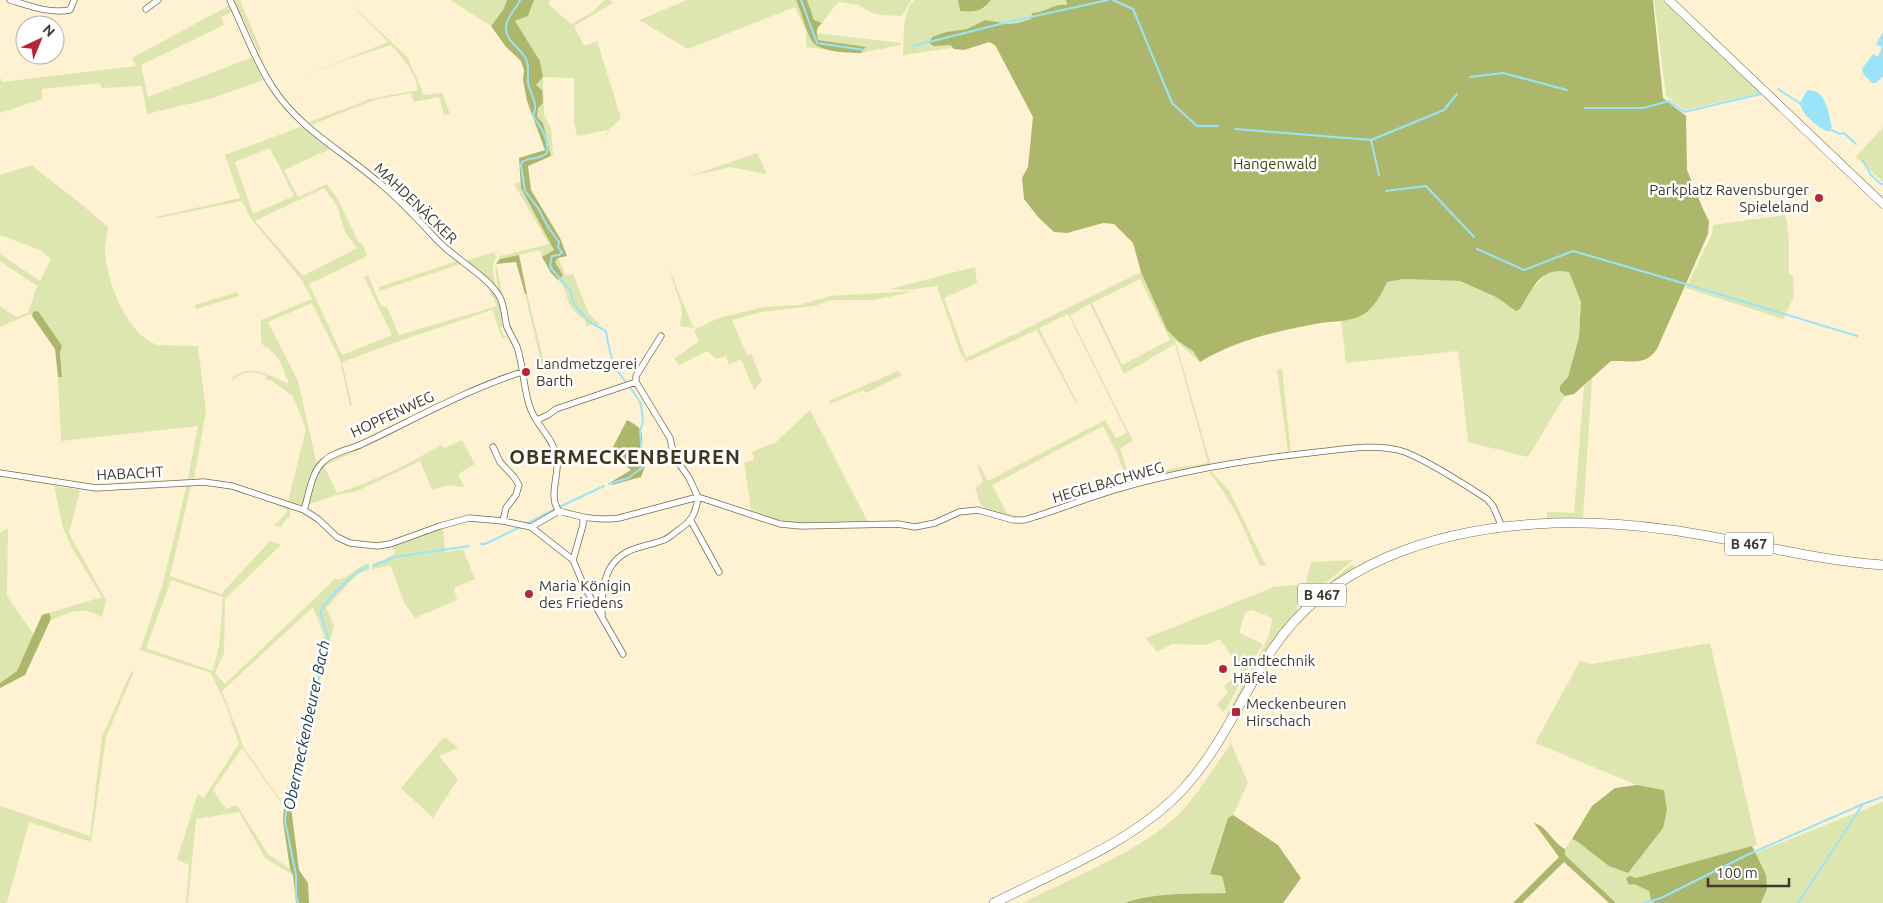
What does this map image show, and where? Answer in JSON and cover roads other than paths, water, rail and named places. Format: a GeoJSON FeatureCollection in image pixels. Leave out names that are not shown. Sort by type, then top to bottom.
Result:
{"type":"FeatureCollection","features":[{"type":"Feature","properties":{"kind":"main road","name":"B 467"},"geometry":{"type":"LineString","coordinates":[[994,903],[1120,838],[1174,798],[1211,754],[1280,639],[1302,614],[1324,593],[1365,567],[1411,547],[1449,536],[1502,527],[1568,522],[1616,524],[1688,533],[1821,558],[1883,565]]}},
{"type":"Feature","properties":{"kind":"street"},"geometry":{"type":"LineString","coordinates":[[10,0],[33,7],[62,11],[70,10],[74,0]]}},
{"type":"Feature","properties":{"kind":"street"},"geometry":{"type":"LineString","coordinates":[[146,9],[158,0]]}},
{"type":"Feature","properties":{"kind":"street","name":"MAHDENÄCKER"},"geometry":{"type":"LineString","coordinates":[[230,0],[273,88],[298,118],[398,199],[451,253],[494,289],[502,302],[508,327],[517,348],[531,409],[550,437],[554,447],[557,462],[554,497],[558,509]]}},
{"type":"Feature","properties":{"kind":"street"},"geometry":{"type":"LineString","coordinates":[[1668,0],[1883,204]]}},
{"type":"Feature","properties":{"kind":"street"},"geometry":{"type":"LineString","coordinates":[[537,420],[556,409],[631,384],[661,336]]}},
{"type":"Feature","properties":{"kind":"street","name":"HOPFENWEG"},"geometry":{"type":"LineString","coordinates":[[304,510],[318,467],[330,456],[360,445],[454,400],[522,372]]}},
{"type":"Feature","properties":{"kind":"street"},"geometry":{"type":"LineString","coordinates":[[602,616],[602,594],[610,568],[620,556],[637,547],[665,540],[691,521],[696,511],[698,497],[689,478],[674,456],[670,438],[631,384]]}},
{"type":"Feature","properties":{"kind":"street"},"geometry":{"type":"LineString","coordinates":[[493,447],[497,458],[519,485],[516,495],[506,508],[503,521]]}},
{"type":"Feature","properties":{"kind":"street","name":"HEGELBACHWEG"},"geometry":{"type":"LineString","coordinates":[[698,497],[780,524],[801,526],[898,524],[915,527],[935,523],[959,512],[978,510],[1013,520],[1024,520],[1092,496],[1160,478],[1260,459],[1343,450],[1387,448],[1404,452],[1487,499],[1493,506],[1502,527]]}},
{"type":"Feature","properties":{"kind":"street","name":"HABACHT"},"geometry":{"type":"LineString","coordinates":[[0,473],[96,488],[204,482],[232,486],[304,510],[343,540],[368,546],[390,544],[468,518],[503,521],[526,526]]}},
{"type":"Feature","properties":{"kind":"street"},"geometry":{"type":"LineString","coordinates":[[623,654],[584,586],[573,560],[526,526],[558,509],[583,518],[606,520],[698,497]]}},
{"type":"Feature","properties":{"kind":"street"},"geometry":{"type":"LineString","coordinates":[[573,560],[583,525],[583,518]]}},
{"type":"Feature","properties":{"kind":"street"},"geometry":{"type":"LineString","coordinates":[[691,521],[719,572]]}},
{"type":"Feature","properties":{"kind":"water"},"geometry":{"type":"Polygon","coordinates":[[[1883,32],[1883,76],[1876,83],[1872,83],[1864,75],[1862,69],[1873,54],[1878,57],[1882,47],[1876,44],[1883,32]]]}},
{"type":"Feature","properties":{"kind":"water"},"geometry":{"type":"Polygon","coordinates":[[[1809,90],[1820,94],[1826,104],[1832,127],[1829,132],[1820,127],[1803,112],[1800,103],[1809,90]]]}},
{"type":"Feature","properties":{"kind":"waterway","name":"Obermeckenbeurer Bach"},"geometry":{"type":"LineString","coordinates":[[520,0],[508,19],[506,32],[524,55],[527,62],[528,83],[535,107],[533,116],[544,133],[547,143],[547,153],[522,162],[525,191],[559,242],[558,247],[562,252],[559,255],[552,256],[551,268],[570,290],[574,304],[579,310],[591,323],[606,331],[612,359],[627,383]]}},
{"type":"Feature","properties":{"kind":"waterway"},"geometry":{"type":"LineString","coordinates":[[801,0],[817,43],[864,50]]}},
{"type":"Feature","properties":{"kind":"waterway"},"geometry":{"type":"LineString","coordinates":[[913,46],[1008,22],[1108,0]]}},
{"type":"Feature","properties":{"kind":"waterway"},"geometry":{"type":"LineString","coordinates":[[1113,0],[1133,9],[1172,103],[1197,126],[1218,126]]}},
{"type":"Feature","properties":{"kind":"waterway"},"geometry":{"type":"LineString","coordinates":[[1470,77],[1503,73],[1567,90]]}},
{"type":"Feature","properties":{"kind":"waterway"},"geometry":{"type":"LineString","coordinates":[[1778,89],[1801,104]]}},
{"type":"Feature","properties":{"kind":"waterway"},"geometry":{"type":"LineString","coordinates":[[1371,140],[1444,110],[1457,94]]}},
{"type":"Feature","properties":{"kind":"waterway"},"geometry":{"type":"LineString","coordinates":[[1585,108],[1643,108],[1669,101],[1684,112],[1761,94]]}},
{"type":"Feature","properties":{"kind":"waterway"},"geometry":{"type":"LineString","coordinates":[[1235,129],[1371,140],[1379,175]]}},
{"type":"Feature","properties":{"kind":"waterway"},"geometry":{"type":"LineString","coordinates":[[1831,130],[1840,134],[1844,133],[1856,144]]}},
{"type":"Feature","properties":{"kind":"waterway"},"geometry":{"type":"LineString","coordinates":[[1863,161],[1871,175],[1883,184]]}},
{"type":"Feature","properties":{"kind":"waterway"},"geometry":{"type":"LineString","coordinates":[[1386,191],[1426,186],[1474,237]]}},
{"type":"Feature","properties":{"kind":"waterway"},"geometry":{"type":"LineString","coordinates":[[1477,249],[1524,270],[1573,251],[1857,336]]}},
{"type":"Feature","properties":{"kind":"waterway","name":"Obermeckenbeurer Bach"},"geometry":{"type":"LineString","coordinates":[[609,484],[628,478],[643,467],[640,431],[643,422],[642,411],[640,402],[630,387]]}},
{"type":"Feature","properties":{"kind":"waterway","name":"Obermeckenbeurer Bach"},"geometry":{"type":"LineString","coordinates":[[559,507],[604,486]]}},
{"type":"Feature","properties":{"kind":"waterway","name":"Obermeckenbeurer Bach"},"geometry":{"type":"LineString","coordinates":[[526,524],[555,509]]}},
{"type":"Feature","properties":{"kind":"waterway","name":"Obermeckenbeurer Bach"},"geometry":{"type":"LineString","coordinates":[[481,544],[485,544],[520,527]]}},
{"type":"Feature","properties":{"kind":"waterway","name":"Obermeckenbeurer Bach"},"geometry":{"type":"LineString","coordinates":[[373,566],[395,557],[469,546]]}},
{"type":"Feature","properties":{"kind":"waterway","name":"Obermeckenbeurer Bach"},"geometry":{"type":"LineString","coordinates":[[298,903],[296,875],[285,821],[328,641],[321,610],[329,599],[356,573],[368,567]]}},
{"type":"Feature","properties":{"kind":"waterway"},"geometry":{"type":"LineString","coordinates":[[1798,903],[1863,804],[1883,797]]}},
{"type":"Feature","properties":{"kind":"waterway"},"geometry":{"type":"LineString","coordinates":[[1644,903],[1661,898],[1747,855],[1863,804]]}},
{"type":"Feature","properties":{"kind":"place","name":"Parkplatz Ravensburger Spieleland"},"geometry":{"type":"Point","coordinates":[1819,198]}},
{"type":"Feature","properties":{"kind":"place","name":"Landmetzgerei Barth"},"geometry":{"type":"Point","coordinates":[526,372]}},
{"type":"Feature","properties":{"kind":"place","name":"Maria Königin des Friedens"},"geometry":{"type":"Point","coordinates":[529,594]}},
{"type":"Feature","properties":{"kind":"place","name":"Landtechnik Häfele"},"geometry":{"type":"Point","coordinates":[1223,669]}},
{"type":"Feature","properties":{"kind":"place","name":"Meckenbeuren Hirschach"},"geometry":{"type":"Point","coordinates":[1236,712]}},
{"type":"Feature","properties":{"kind":"district","name":"OBERMECKENBEUREN"},"geometry":{"type":"Point","coordinates":[625,456]}},
{"type":"Feature","properties":{"kind":"park label","name":"Hangenwald"},"geometry":{"type":"Point","coordinates":[1275,163]}}]}
